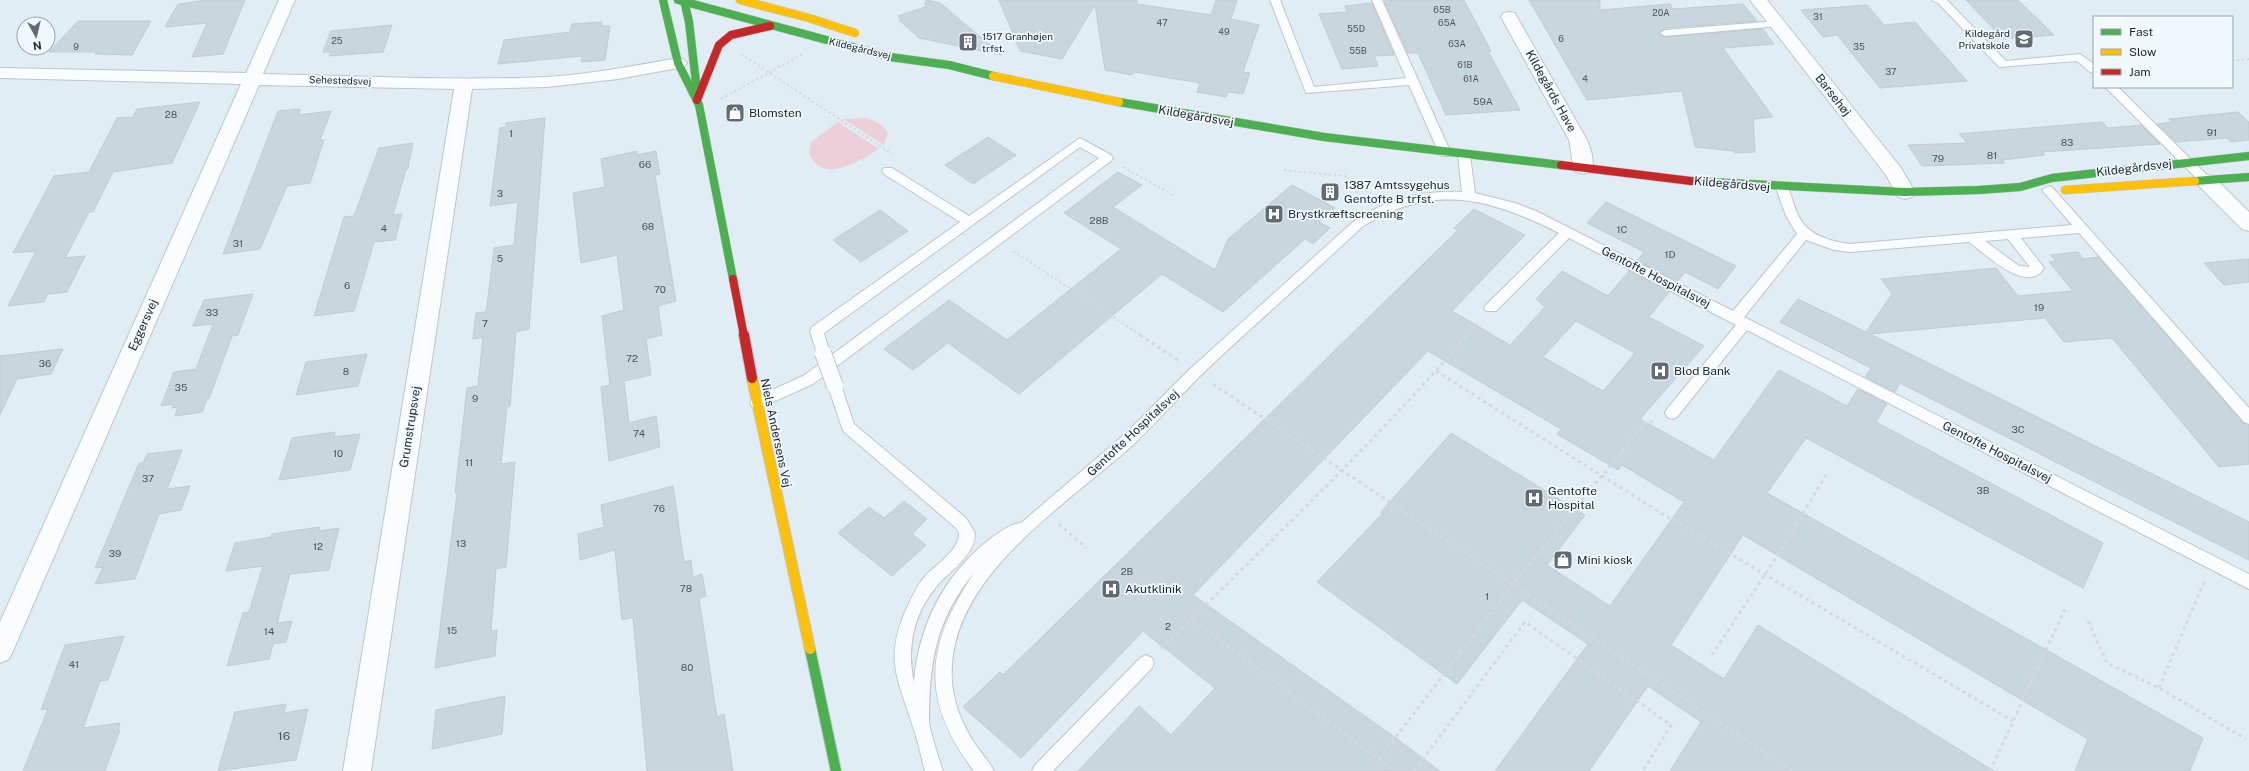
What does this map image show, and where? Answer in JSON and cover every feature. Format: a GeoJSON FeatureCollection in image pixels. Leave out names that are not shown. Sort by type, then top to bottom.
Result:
{"type":"FeatureCollection","features":[{"type":"Feature","properties":{"kind":"street","name":"Eggersvej"},"geometry":{"type":"LineString","coordinates":[[0,651],[287,0]]}},
{"type":"Feature","properties":{"kind":"street","name":"Niels Andersens Vej"},"geometry":{"type":"LineString","coordinates":[[663,0],[686,60],[698,102],[757,403],[836,771]]}},
{"type":"Feature","properties":{"kind":"street","name":"Kildegårdsvej"},"geometry":{"type":"LineString","coordinates":[[740,0],[809,18],[866,36]]}},
{"type":"Feature","properties":{"kind":"street","name":"Barsehøj"},"geometry":{"type":"LineString","coordinates":[[1758,0],[1894,172],[1905,192]]}},
{"type":"Feature","properties":{"kind":"street","name":"Niels Andersens Vej"},"geometry":{"type":"LineString","coordinates":[[682,1],[686,60],[698,102]]}},
{"type":"Feature","properties":{"kind":"street","name":"Kildegårdsvej"},"geometry":{"type":"LineString","coordinates":[[682,1],[890,57],[949,65],[1007,79],[1173,112],[1302,134],[1445,153],[1699,182],[1782,188],[1905,192],[1979,190],[2020,187],[2048,190],[2206,181],[2249,177]]}},
{"type":"Feature","properties":{"kind":"street","name":"Kildegårdsvej"},"geometry":{"type":"LineString","coordinates":[[794,4],[809,18]]}},
{"type":"Feature","properties":{"kind":"street","name":"Kildegårds Have"},"geometry":{"type":"LineString","coordinates":[[1509,17],[1578,140],[1582,151],[1583,168]]}},
{"type":"Feature","properties":{"kind":"street","name":"Kildegårdsvej"},"geometry":{"type":"LineString","coordinates":[[731,35],[772,25]]}},
{"type":"Feature","properties":{"kind":"street"},"geometry":{"type":"LineString","coordinates":[[698,102],[719,45],[731,35]]}},
{"type":"Feature","properties":{"kind":"street","name":"Kildegårdsvej"},"geometry":{"type":"LineString","coordinates":[[916,51],[949,65]]}},
{"type":"Feature","properties":{"kind":"street"},"geometry":{"type":"LineString","coordinates":[[686,60],[716,53]]}},
{"type":"Feature","properties":{"kind":"street","name":"Sehestedsvej"},"geometry":{"type":"LineString","coordinates":[[0,73],[464,84],[547,82],[618,74],[686,60]]}},
{"type":"Feature","properties":{"kind":"street","name":"Grumstrupsvej"},"geometry":{"type":"LineString","coordinates":[[357,771],[464,84]]}},
{"type":"Feature","properties":{"kind":"street","name":"Kildegårdsvej"},"geometry":{"type":"LineString","coordinates":[[2020,187],[2052,178],[2249,156]]}},
{"type":"Feature","properties":{"kind":"street"},"geometry":{"type":"LineString","coordinates":[[2206,181],[2249,224]]}},
{"type":"Feature","properties":{"kind":"lane"},"geometry":{"type":"LineString","coordinates":[[1275,0],[1310,91],[1413,81]]}},
{"type":"Feature","properties":{"kind":"lane"},"geometry":{"type":"LineString","coordinates":[[1377,0],[1445,153]]}},
{"type":"Feature","properties":{"kind":"lane"},"geometry":{"type":"LineString","coordinates":[[1938,0],[1943,2],[2003,65],[2080,57],[2093,69]]}},
{"type":"Feature","properties":{"kind":"lane"},"geometry":{"type":"LineString","coordinates":[[1665,33],[1777,24]]}},
{"type":"Feature","properties":{"kind":"lane"},"geometry":{"type":"LineString","coordinates":[[2112,88],[2206,181]]}},
{"type":"Feature","properties":{"kind":"lane"},"geometry":{"type":"LineString","coordinates":[[757,403],[808,380],[997,240],[1107,158],[1080,142],[968,221],[817,331],[823,353],[835,386],[848,427],[961,524],[967,532],[967,537],[961,548],[927,586],[918,601],[908,623],[904,640],[903,669],[906,688],[921,722],[934,771]]}},
{"type":"Feature","properties":{"kind":"lane"},"geometry":{"type":"LineString","coordinates":[[1464,155],[1469,195]]}},
{"type":"Feature","properties":{"kind":"lane"},"geometry":{"type":"LineString","coordinates":[[888,171],[968,221]]}},
{"type":"Feature","properties":{"kind":"lane"},"geometry":{"type":"LineString","coordinates":[[1782,188],[1792,216],[1804,234],[1834,246],[1850,248],[2082,228]]}},
{"type":"Feature","properties":{"kind":"lane"},"geometry":{"type":"LineString","coordinates":[[2048,190],[2249,418]]}},
{"type":"Feature","properties":{"kind":"lane","name":"Gentofte Hospitalsvej"},"geometry":{"type":"LineString","coordinates":[[985,771],[958,734],[947,710],[942,686],[946,650],[960,610],[986,570],[1029,525],[1130,438],[1196,373],[1372,213],[1390,205],[1424,196],[1469,195],[1485,198],[1518,208],[1740,320],[2249,582]]}},
{"type":"Feature","properties":{"kind":"lane"},"geometry":{"type":"LineString","coordinates":[[1491,308],[1568,232]]}},
{"type":"Feature","properties":{"kind":"lane"},"geometry":{"type":"LineString","coordinates":[[1672,413],[1804,234]]}},
{"type":"Feature","properties":{"kind":"lane"},"geometry":{"type":"LineString","coordinates":[[1972,238],[2015,270],[2029,273],[2038,268],[2012,235]]}},
{"type":"Feature","properties":{"kind":"lane"},"geometry":{"type":"LineString","coordinates":[[921,722],[925,656],[940,610],[962,575],[981,554],[999,540],[1029,525]]}},
{"type":"Feature","properties":{"kind":"lane"},"geometry":{"type":"LineString","coordinates":[[1041,771],[1146,663]]}},
{"type":"Feature","properties":{"kind":"path"},"geometry":{"type":"LineString","coordinates":[[731,35],[736,51],[771,72],[896,156]]}},
{"type":"Feature","properties":{"kind":"path"},"geometry":{"type":"LineString","coordinates":[[698,102],[727,97],[828,40]]}},
{"type":"Feature","properties":{"kind":"path"},"geometry":{"type":"LineString","coordinates":[[2233,61],[2249,59]]}},
{"type":"Feature","properties":{"kind":"path"},"geometry":{"type":"LineString","coordinates":[[1107,158],[1173,195]]}},
{"type":"Feature","properties":{"kind":"path"},"geometry":{"type":"LineString","coordinates":[[1284,170],[1345,176],[1372,213]]}},
{"type":"Feature","properties":{"kind":"path"},"geometry":{"type":"LineString","coordinates":[[997,240],[1514,583],[1792,771]]}},
{"type":"Feature","properties":{"kind":"path"},"geometry":{"type":"LineString","coordinates":[[1146,663],[1193,620],[1342,470],[1436,371],[1491,308]]}},
{"type":"Feature","properties":{"kind":"path"},"geometry":{"type":"LineString","coordinates":[[1436,371],[1764,576],[2013,721]]}},
{"type":"Feature","properties":{"kind":"path"},"geometry":{"type":"LineString","coordinates":[[1380,759],[1514,583],[1604,476],[1647,421],[1664,422],[1672,413]]}},
{"type":"Feature","properties":{"kind":"path"},"geometry":{"type":"LineString","coordinates":[[1712,655],[1764,576],[1826,475]]}},
{"type":"Feature","properties":{"kind":"path"},"geometry":{"type":"LineString","coordinates":[[1045,512],[1086,548]]}},
{"type":"Feature","properties":{"kind":"path"},"geometry":{"type":"LineString","coordinates":[[2159,688],[2212,562]]}},
{"type":"Feature","properties":{"kind":"path"},"geometry":{"type":"LineString","coordinates":[[1990,771],[2065,609]]}},
{"type":"Feature","properties":{"kind":"path"},"geometry":{"type":"LineString","coordinates":[[1193,620],[1394,771]]}},
{"type":"Feature","properties":{"kind":"path"},"geometry":{"type":"LineString","coordinates":[[2088,621],[2107,663],[2159,688],[2246,739]]}},
{"type":"Feature","properties":{"kind":"path"},"geometry":{"type":"LineString","coordinates":[[1414,771],[1525,622],[1671,725],[1643,771]]}},
{"type":"Feature","properties":{"kind":"shaded area"},"geometry":{"type":"Polygon","coordinates":[[[865,118],[884,127],[888,133],[884,145],[843,119],[865,118]]]}},
{"type":"Feature","properties":{"kind":"shaded area"},"geometry":{"type":"Polygon","coordinates":[[[838,122],[879,149],[842,168],[822,168],[815,163],[809,153],[811,142],[838,122]]]}},
{"type":"Feature","properties":{"kind":"building"},"geometry":{"type":"Polygon","coordinates":[[[208,0],[245,0],[223,54],[192,57],[207,23],[165,27],[178,4],[208,0]]]}},
{"type":"Feature","properties":{"kind":"building"},"geometry":{"type":"Polygon","coordinates":[[[926,0],[940,3],[1002,55],[919,38],[899,20],[901,19],[898,16],[925,7],[926,0]]]}},
{"type":"Feature","properties":{"kind":"building"},"geometry":{"type":"Polygon","coordinates":[[[999,0],[1137,0],[1137,4],[1211,15],[1216,0],[1237,0],[1231,19],[1259,25],[1243,72],[1250,73],[1243,94],[1228,92],[1226,97],[1197,92],[1200,83],[1134,72],[1132,75],[1105,70],[1095,5],[1062,59],[1020,51],[999,0]]]}},
{"type":"Feature","properties":{"kind":"building"},"geometry":{"type":"Polygon","coordinates":[[[1464,0],[1491,51],[1488,51],[1520,110],[1446,115],[1418,53],[1408,53],[1384,1],[1464,0]]]}},
{"type":"Feature","properties":{"kind":"building"},"geometry":{"type":"Polygon","coordinates":[[[1529,0],[1600,0],[1600,10],[1670,4],[1673,9],[1743,4],[1757,21],[1665,28],[1659,34],[1665,37],[1763,29],[1774,44],[1723,48],[1773,117],[1753,119],[1755,152],[1735,153],[1733,151],[1695,147],[1682,91],[1587,100],[1529,0]]]}},
{"type":"Feature","properties":{"kind":"building"},"geometry":{"type":"Polygon","coordinates":[[[1966,0],[2018,0],[2054,35],[2003,39],[1966,0]]]}},
{"type":"Feature","properties":{"kind":"building"},"geometry":{"type":"Polygon","coordinates":[[[1372,3],[1394,55],[1374,56],[1378,66],[1342,69],[1319,14],[1347,12],[1345,6],[1372,3]]]}},
{"type":"Feature","properties":{"kind":"building"},"geometry":{"type":"Polygon","coordinates":[[[1867,5],[1884,25],[1915,22],[1967,81],[1880,88],[1837,35],[1823,37],[1801,10],[1867,5]]]}},
{"type":"Feature","properties":{"kind":"building"},"geometry":{"type":"Polygon","coordinates":[[[78,21],[151,21],[132,55],[95,54],[98,52],[56,52],[56,45],[78,21]]]}},
{"type":"Feature","properties":{"kind":"building"},"geometry":{"type":"Polygon","coordinates":[[[602,22],[601,26],[610,26],[605,60],[581,62],[582,56],[498,64],[504,40],[570,32],[572,24],[602,22]]]}},
{"type":"Feature","properties":{"kind":"building"},"geometry":{"type":"Polygon","coordinates":[[[392,25],[383,52],[329,56],[331,52],[323,52],[331,31],[392,25]]]}},
{"type":"Feature","properties":{"kind":"building"},"geometry":{"type":"Polygon","coordinates":[[[200,102],[172,163],[113,172],[93,212],[89,212],[65,258],[85,256],[67,292],[48,294],[44,302],[8,306],[36,251],[13,253],[54,176],[89,172],[117,118],[133,117],[137,109],[200,102]]]}},
{"type":"Feature","properties":{"kind":"building"},"geometry":{"type":"Polygon","coordinates":[[[300,109],[299,115],[331,111],[320,140],[324,140],[310,183],[287,186],[260,249],[223,254],[278,111],[300,109]]]}},
{"type":"Feature","properties":{"kind":"building"},"geometry":{"type":"Polygon","coordinates":[[[2238,112],[2249,122],[2249,140],[2231,142],[2227,138],[2176,142],[2157,124],[2172,122],[2169,119],[2238,112]]]}},
{"type":"Feature","properties":{"kind":"building"},"geometry":{"type":"Polygon","coordinates":[[[545,118],[529,329],[516,332],[510,406],[507,407],[501,464],[515,462],[506,567],[496,569],[491,631],[497,630],[495,656],[435,668],[457,493],[455,493],[467,388],[478,386],[483,337],[473,339],[476,313],[486,312],[494,248],[514,245],[518,202],[490,206],[500,128],[506,127],[506,123],[545,118]]]}},
{"type":"Feature","properties":{"kind":"building"},"geometry":{"type":"Polygon","coordinates":[[[2102,122],[2108,128],[2141,125],[2160,144],[2042,152],[2045,155],[2002,160],[2005,163],[1922,166],[1908,145],[1967,143],[1959,134],[2102,122]]]}},
{"type":"Feature","properties":{"kind":"building"},"geometry":{"type":"Polygon","coordinates":[[[988,137],[1016,155],[973,184],[945,165],[988,137]]]}},
{"type":"Feature","properties":{"kind":"building"},"geometry":{"type":"Polygon","coordinates":[[[413,143],[408,169],[406,169],[393,215],[402,214],[395,240],[374,242],[354,311],[314,316],[344,217],[354,216],[379,148],[413,143]]]}},
{"type":"Feature","properties":{"kind":"building"},"geometry":{"type":"Polygon","coordinates":[[[637,151],[637,155],[656,151],[660,174],[655,175],[676,301],[658,306],[662,335],[646,339],[651,375],[624,381],[629,423],[656,416],[660,447],[609,461],[601,387],[610,385],[602,316],[624,310],[617,255],[581,263],[573,193],[605,187],[601,159],[637,151]]]}},
{"type":"Feature","properties":{"kind":"building"},"geometry":{"type":"Polygon","coordinates":[[[1118,172],[1142,185],[1113,207],[1215,270],[1228,239],[1292,185],[1335,208],[1319,222],[1330,228],[1313,244],[1305,239],[1223,312],[1162,274],[1019,394],[948,343],[913,370],[884,349],[949,300],[1007,340],[1121,249],[1064,213],[1118,172]]]}},
{"type":"Feature","properties":{"kind":"building"},"geometry":{"type":"Polygon","coordinates":[[[1606,202],[1736,266],[1718,289],[1685,272],[1678,281],[1637,261],[1644,252],[1587,223],[1606,202]]]}},
{"type":"Feature","properties":{"kind":"building"},"geometry":{"type":"Polygon","coordinates":[[[1474,209],[1525,235],[1452,311],[1510,345],[1545,307],[1536,299],[1562,271],[1608,296],[1629,271],[1669,292],[1649,317],[1704,346],[1640,419],[1714,460],[1779,370],[1847,406],[1858,389],[1887,404],[1876,422],[2103,543],[2083,588],[1806,438],[1767,493],[2203,738],[2190,771],[2075,771],[2088,739],[1743,535],[1671,645],[1724,679],[1758,625],[1994,771],[1670,771],[1701,722],[1648,686],[1589,771],[1495,771],[1588,644],[1522,600],[1457,684],[1317,582],[1383,513],[1381,512],[1451,433],[1585,515],[1547,565],[1610,606],[1684,502],[1622,465],[1618,470],[1557,434],[1561,429],[1428,351],[1193,595],[1396,738],[1440,771],[1078,771],[1139,706],[1171,735],[1215,688],[1143,631],[1021,758],[963,707],[1000,672],[1003,675],[1458,230],[1454,228],[1474,209]],[[1576,321],[1543,357],[1603,391],[1635,353],[1576,321]]]}},
{"type":"Feature","properties":{"kind":"building"},"geometry":{"type":"Polygon","coordinates":[[[880,210],[908,231],[861,262],[833,240],[880,210]]]}},
{"type":"Feature","properties":{"kind":"building"},"geometry":{"type":"Polygon","coordinates":[[[2078,252],[2083,259],[2098,257],[2243,423],[2249,425],[2249,464],[2219,467],[2112,338],[2064,342],[2045,318],[1870,334],[2249,522],[2249,560],[1900,383],[1895,392],[1865,377],[1871,368],[1780,322],[1798,299],[1866,332],[1892,294],[1881,279],[1996,268],[2018,296],[2073,291],[2049,262],[2056,261],[2050,255],[2078,252]]]}},
{"type":"Feature","properties":{"kind":"building"},"geometry":{"type":"Polygon","coordinates":[[[2249,259],[2249,282],[2224,285],[2204,263],[2249,259]]]}},
{"type":"Feature","properties":{"kind":"building"},"geometry":{"type":"Polygon","coordinates":[[[253,294],[238,335],[232,336],[209,399],[207,399],[202,412],[175,416],[178,407],[172,408],[174,404],[161,406],[174,372],[196,369],[213,324],[193,326],[204,300],[253,294]]]}},
{"type":"Feature","properties":{"kind":"building"},"geometry":{"type":"Polygon","coordinates":[[[63,349],[51,374],[17,379],[0,415],[0,356],[63,349]]]}},
{"type":"Feature","properties":{"kind":"building"},"geometry":{"type":"Polygon","coordinates":[[[367,354],[358,386],[296,395],[306,362],[367,354]]]}},
{"type":"Feature","properties":{"kind":"building"},"geometry":{"type":"Polygon","coordinates":[[[335,432],[334,437],[360,434],[350,470],[279,480],[292,438],[335,432]]]}},
{"type":"Feature","properties":{"kind":"building"},"geometry":{"type":"Polygon","coordinates":[[[182,450],[167,489],[190,486],[181,510],[159,514],[135,579],[95,584],[103,567],[95,568],[139,463],[143,463],[147,454],[182,450]]]}},
{"type":"Feature","properties":{"kind":"building"},"geometry":{"type":"Polygon","coordinates":[[[673,486],[684,562],[691,560],[693,577],[702,574],[706,596],[699,598],[717,717],[724,714],[733,771],[647,771],[633,617],[622,620],[615,550],[580,560],[578,534],[604,527],[601,505],[673,486]]]}},
{"type":"Feature","properties":{"kind":"building"},"geometry":{"type":"Polygon","coordinates":[[[904,501],[927,519],[912,534],[926,545],[892,576],[838,533],[869,507],[884,518],[904,501]]]}},
{"type":"Feature","properties":{"kind":"building"},"geometry":{"type":"Polygon","coordinates":[[[320,527],[319,531],[339,528],[329,570],[290,574],[277,623],[292,621],[286,642],[273,644],[269,659],[227,666],[243,613],[249,612],[263,566],[226,571],[235,543],[271,537],[272,534],[320,527]]]}},
{"type":"Feature","properties":{"kind":"building"},"geometry":{"type":"Polygon","coordinates":[[[124,636],[108,680],[100,681],[83,728],[120,723],[118,730],[120,730],[105,771],[23,771],[48,709],[41,710],[65,645],[124,636]]]}},
{"type":"Feature","properties":{"kind":"building"},"geometry":{"type":"Polygon","coordinates":[[[505,696],[502,734],[432,749],[436,710],[505,696]]]}},
{"type":"Feature","properties":{"kind":"building"},"geometry":{"type":"Polygon","coordinates":[[[286,704],[284,713],[308,709],[296,760],[218,771],[235,712],[286,704]]]}},
{"type":"Feature","properties":{"kind":"traffic: fast"},"geometry":{"type":"LineString","coordinates":[[663,0],[678,63],[699,105],[733,279]]}},
{"type":"Feature","properties":{"kind":"traffic: fast"},"geometry":{"type":"LineString","coordinates":[[678,0],[890,57],[949,65],[993,76]]}},
{"type":"Feature","properties":{"kind":"traffic: fast"},"geometry":{"type":"LineString","coordinates":[[684,0],[689,22],[697,91]]}},
{"type":"Feature","properties":{"kind":"traffic: fast"},"geometry":{"type":"LineString","coordinates":[[1119,102],[1324,137],[1561,165]]}},
{"type":"Feature","properties":{"kind":"traffic: fast"},"geometry":{"type":"LineString","coordinates":[[1691,181],[1905,192],[1979,190],[2020,187],[2052,178],[2249,156]]}},
{"type":"Feature","properties":{"kind":"traffic: fast"},"geometry":{"type":"LineString","coordinates":[[2195,181],[2249,177]]}},
{"type":"Feature","properties":{"kind":"traffic: fast"},"geometry":{"type":"LineString","coordinates":[[810,649],[836,771]]}},
{"type":"Feature","properties":{"kind":"traffic: slow"},"geometry":{"type":"LineString","coordinates":[[740,0],[809,18],[855,33]]}},
{"type":"Feature","properties":{"kind":"traffic: slow"},"geometry":{"type":"LineString","coordinates":[[993,76],[1119,102]]}},
{"type":"Feature","properties":{"kind":"traffic: slow"},"geometry":{"type":"LineString","coordinates":[[2065,190],[2195,181]]}},
{"type":"Feature","properties":{"kind":"traffic: slow"},"geometry":{"type":"LineString","coordinates":[[752,378],[810,649]]}},
{"type":"Feature","properties":{"kind":"traffic: jam"},"geometry":{"type":"LineString","coordinates":[[697,100],[719,45],[731,35],[770,26]]}},
{"type":"Feature","properties":{"kind":"traffic: jam"},"geometry":{"type":"LineString","coordinates":[[1561,165],[1691,181]]}},
{"type":"Feature","properties":{"kind":"traffic: jam"},"geometry":{"type":"LineString","coordinates":[[733,279],[752,378]]}},
{"type":"Feature","properties":{"kind":"place","name":"Kildegård Privatskole"},"geometry":{"type":"Point","coordinates":[2024,39]}},
{"type":"Feature","properties":{"kind":"place","name":"1517 Granhøjen trfst."},"geometry":{"type":"Point","coordinates":[968,42]}},
{"type":"Feature","properties":{"kind":"place","name":"Blomsten"},"geometry":{"type":"Point","coordinates":[735,113]}},
{"type":"Feature","properties":{"kind":"place","name":"1387 Amtssygehus Gentofte B trfst."},"geometry":{"type":"Point","coordinates":[1330,192]}},
{"type":"Feature","properties":{"kind":"place","name":"Brystkræftscreening"},"geometry":{"type":"Point","coordinates":[1274,214]}},
{"type":"Feature","properties":{"kind":"place","name":"Blod Bank"},"geometry":{"type":"Point","coordinates":[1660,371]}},
{"type":"Feature","properties":{"kind":"place","name":"Gentofte Hospital"},"geometry":{"type":"Point","coordinates":[1534,498]}},
{"type":"Feature","properties":{"kind":"place","name":"Mini kiosk"},"geometry":{"type":"Point","coordinates":[1563,560]}},
{"type":"Feature","properties":{"kind":"place","name":"Akutklinik"},"geometry":{"type":"Point","coordinates":[1111,589]}}]}
